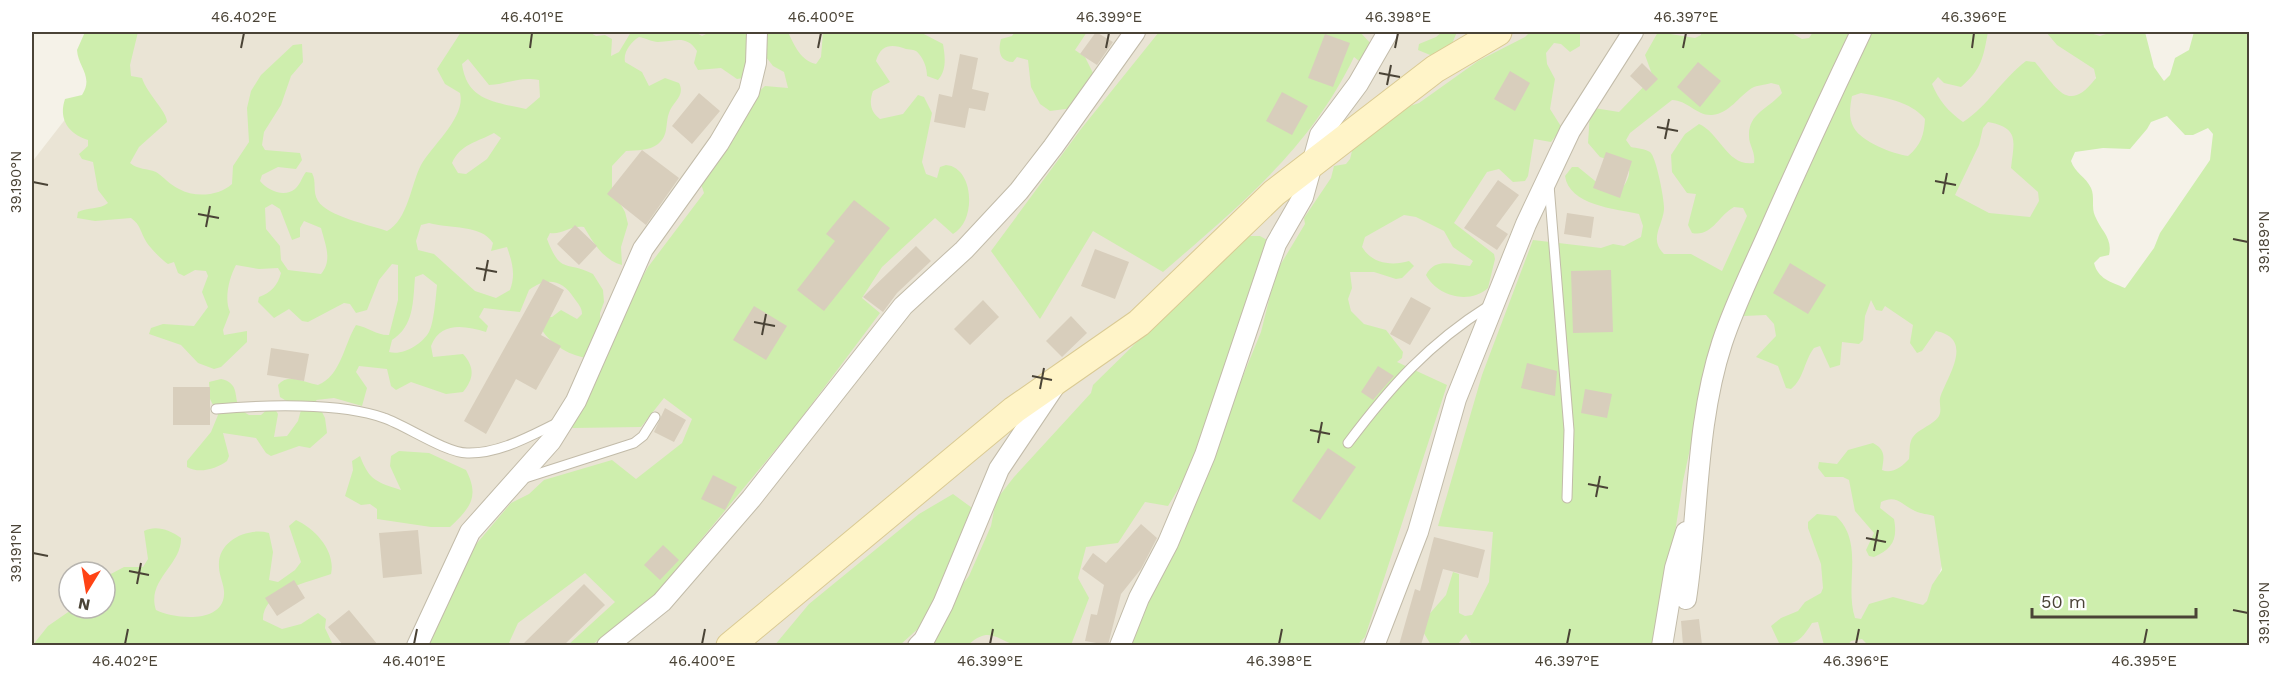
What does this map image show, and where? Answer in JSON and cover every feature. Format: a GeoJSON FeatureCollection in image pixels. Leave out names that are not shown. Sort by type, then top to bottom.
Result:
{"type":"FeatureCollection","features":[{"type":"Feature","properties":{"kind":"street"},"geometry":{"type":"LineString","coordinates":[[417,645],[470,532],[551,441],[565,419],[576,401],[643,249],[719,143],[748,92],[756,63],[757,32]]}},
{"type":"Feature","properties":{"kind":"street"},"geometry":{"type":"LineString","coordinates":[[607,645],[662,602],[751,500],[903,306],[964,250],[1019,191],[1135,32]]}},
{"type":"Feature","properties":{"kind":"street"},"geometry":{"type":"LineString","coordinates":[[1120,645],[1138,597],[1168,543],[1205,455],[1276,244],[1303,197],[1320,135],[1358,84],[1388,32]]}},
{"type":"Feature","properties":{"kind":"street"},"geometry":{"type":"LineString","coordinates":[[730,645],[1014,410],[1139,323],[1274,192],[1312,166],[1435,69],[1498,32]]}},
{"type":"Feature","properties":{"kind":"street"},"geometry":{"type":"LineString","coordinates":[[1374,645],[1418,532],[1456,399],[1526,224],[1570,131],[1633,32]]}},
{"type":"Feature","properties":{"kind":"street"},"geometry":{"type":"LineString","coordinates":[[1686,599],[1694,545],[1694,506],[1707,406],[1722,344],[1813,133],[1861,32]]}},
{"type":"Feature","properties":{"kind":"street"},"geometry":{"type":"LineString","coordinates":[[918,645],[924,640],[944,604],[972,529],[999,469],[1059,380]]}},
{"type":"Feature","properties":{"kind":"street"},"geometry":{"type":"LineString","coordinates":[[1662,645],[1675,568],[1694,506]]}},
{"type":"Feature","properties":{"kind":"lane"},"geometry":{"type":"LineString","coordinates":[[1548,176],[1569,430],[1567,498]]}},
{"type":"Feature","properties":{"kind":"lane"},"geometry":{"type":"LineString","coordinates":[[1348,443],[1398,379],[1424,354],[1494,302]]}},
{"type":"Feature","properties":{"kind":"lane"},"geometry":{"type":"LineString","coordinates":[[216,409],[264,405],[335,409],[383,417],[424,438],[466,453],[512,444],[565,419]]}},
{"type":"Feature","properties":{"kind":"lane"},"geometry":{"type":"LineString","coordinates":[[512,483],[549,468],[634,443],[643,436],[655,417]]}},
{"type":"Feature","properties":{"kind":"shaded area"},"geometry":{"type":"Polygon","coordinates":[[[133,32],[2110,32],[1917,645],[32,645],[32,162],[133,32]]]}},
{"type":"Feature","properties":{"kind":"green space"},"geometry":{"type":"Polygon","coordinates":[[[85,32],[138,32],[130,65],[131,76],[142,78],[164,113],[167,122],[139,147],[130,163],[136,167],[156,172],[185,192],[199,195],[220,191],[232,184],[233,166],[249,142],[247,108],[251,91],[261,75],[293,45],[302,44],[303,62],[291,76],[281,105],[264,132],[262,145],[265,150],[300,153],[302,160],[296,169],[278,167],[262,175],[260,181],[271,190],[286,193],[297,187],[306,172],[312,173],[316,197],[323,206],[339,216],[387,231],[400,219],[421,165],[458,111],[461,102],[460,93],[445,84],[437,69],[461,32],[589,32],[612,39],[611,56],[619,52],[631,32],[695,32],[702,36],[710,32],[788,32],[802,56],[816,64],[821,57],[823,32],[920,32],[943,44],[945,63],[941,76],[938,80],[927,76],[924,61],[916,51],[896,46],[884,48],[876,61],[890,82],[873,91],[871,106],[880,119],[903,114],[918,95],[924,97],[932,113],[922,162],[926,174],[937,178],[940,167],[946,165],[955,168],[967,184],[969,207],[961,227],[953,234],[935,218],[882,267],[862,298],[880,313],[796,425],[655,595],[592,645],[568,645],[615,602],[585,573],[518,623],[508,645],[426,645],[467,555],[511,503],[529,494],[544,480],[612,460],[636,479],[682,443],[692,419],[664,398],[641,427],[572,428],[625,309],[648,267],[704,193],[700,181],[757,93],[765,86],[788,88],[784,72],[773,66],[766,57],[743,78],[737,79],[721,68],[698,70],[694,63],[697,51],[689,42],[679,40],[656,42],[639,37],[628,48],[625,62],[642,72],[649,86],[665,78],[679,83],[681,92],[669,113],[661,141],[651,148],[626,151],[612,166],[612,189],[625,212],[628,224],[621,247],[622,265],[604,255],[584,227],[550,233],[547,239],[560,262],[593,274],[603,290],[604,302],[600,313],[601,332],[589,358],[563,349],[551,341],[542,330],[545,317],[552,317],[561,310],[577,319],[582,314],[580,306],[564,287],[553,282],[542,283],[529,290],[520,312],[484,308],[479,317],[488,326],[486,332],[454,327],[441,332],[435,338],[431,346],[433,357],[463,354],[470,364],[471,378],[463,392],[446,394],[411,382],[396,390],[391,386],[387,369],[359,366],[356,372],[367,388],[362,406],[334,398],[316,400],[325,418],[327,433],[310,448],[299,446],[271,456],[266,453],[256,438],[223,433],[229,456],[227,461],[213,468],[197,470],[187,467],[187,461],[211,432],[218,415],[210,399],[209,382],[221,379],[231,383],[239,409],[249,415],[261,415],[270,407],[275,409],[278,414],[274,437],[287,436],[298,421],[301,410],[280,397],[278,385],[287,379],[297,379],[318,385],[326,381],[337,367],[356,325],[389,335],[398,300],[398,265],[392,264],[379,280],[367,310],[356,313],[350,304],[344,303],[308,322],[302,321],[289,309],[274,318],[258,302],[259,297],[270,291],[278,281],[281,273],[278,268],[259,269],[236,265],[228,288],[227,301],[230,312],[223,330],[224,335],[247,331],[247,342],[221,367],[214,369],[198,363],[181,345],[149,334],[151,328],[163,324],[194,326],[208,307],[202,292],[208,276],[206,271],[195,270],[184,276],[178,273],[174,262],[168,264],[151,248],[139,226],[131,218],[95,221],[77,218],[78,212],[101,207],[108,203],[98,190],[93,162],[82,159],[79,154],[88,146],[88,140],[75,134],[64,120],[65,99],[82,95],[85,89],[86,77],[77,50],[85,32]],[[468,59],[462,64],[470,86],[484,98],[526,109],[540,97],[539,80],[526,79],[489,85],[468,59]],[[494,133],[470,144],[455,157],[452,163],[458,173],[466,174],[487,159],[501,138],[494,133]],[[272,204],[265,208],[266,229],[280,246],[281,260],[288,270],[321,274],[325,269],[327,258],[321,228],[304,221],[300,228],[300,237],[292,240],[280,209],[272,204]],[[429,223],[421,225],[416,241],[418,250],[434,254],[475,291],[496,298],[510,290],[513,273],[507,247],[491,251],[493,243],[481,233],[429,223]],[[423,274],[415,277],[413,304],[405,328],[392,340],[389,352],[406,351],[412,348],[426,336],[431,328],[437,285],[423,274]]]}},
{"type":"Feature","properties":{"kind":"green space"},"geometry":{"type":"Polygon","coordinates":[[[1015,32],[1087,32],[1075,50],[1085,57],[1096,79],[1073,108],[1050,111],[1040,104],[1031,87],[1028,60],[1017,57],[1013,62],[1002,58],[1001,39],[1012,36],[1015,32]]]}},
{"type":"Feature","properties":{"kind":"green space"},"geometry":{"type":"Polygon","coordinates":[[[1159,32],[1360,32],[1373,46],[1363,64],[1354,57],[1316,120],[1270,174],[1163,272],[1093,231],[1040,319],[991,251],[1081,129],[1159,32]]]}},
{"type":"Feature","properties":{"kind":"green space"},"geometry":{"type":"Polygon","coordinates":[[[1442,32],[1457,32],[1451,46],[1435,57],[1418,50],[1419,44],[1442,32]]]}},
{"type":"Feature","properties":{"kind":"green space"},"geometry":{"type":"Polygon","coordinates":[[[1530,32],[1580,32],[1580,46],[1570,52],[1561,44],[1554,43],[1546,53],[1547,64],[1555,79],[1550,109],[1562,128],[1551,142],[1534,139],[1528,176],[1525,181],[1513,182],[1499,169],[1487,172],[1454,223],[1494,254],[1495,259],[1488,288],[1472,296],[1463,297],[1445,293],[1431,282],[1426,275],[1434,266],[1445,263],[1470,266],[1473,261],[1453,247],[1444,231],[1416,217],[1404,215],[1365,237],[1362,247],[1366,253],[1377,260],[1389,263],[1409,261],[1414,266],[1402,278],[1396,279],[1374,272],[1350,272],[1352,288],[1348,299],[1351,311],[1364,324],[1386,330],[1403,352],[1402,358],[1397,362],[1447,385],[1365,637],[1356,646],[1124,646],[1157,586],[1261,332],[1276,272],[1305,224],[1304,218],[1331,178],[1334,166],[1346,164],[1353,147],[1407,107],[1419,103],[1478,61],[1525,37],[1530,32]]]}},
{"type":"Feature","properties":{"kind":"green space"},"geometry":{"type":"Polygon","coordinates":[[[1658,32],[1695,38],[1701,35],[1701,32],[1790,32],[1802,39],[1809,38],[1813,32],[1988,32],[1980,63],[1968,81],[1961,87],[1944,83],[1938,77],[1932,84],[1944,105],[1963,122],[1972,116],[2026,61],[2035,62],[2063,94],[2078,95],[2086,89],[2096,78],[2094,69],[2057,45],[2046,32],[2087,32],[2100,36],[2112,32],[2145,32],[2154,67],[2164,81],[2170,75],[2175,58],[2189,50],[2194,32],[2249,32],[2249,645],[1869,646],[1862,639],[1851,641],[1848,645],[1824,645],[1818,622],[1812,623],[1803,636],[1795,642],[1779,643],[1771,626],[1781,618],[1798,611],[1805,602],[1821,593],[1823,588],[1821,564],[1808,528],[1808,522],[1817,514],[1836,516],[1845,527],[1850,539],[1851,592],[1855,618],[1861,619],[1869,604],[1893,597],[1923,605],[1942,570],[1934,516],[1910,509],[1899,501],[1891,499],[1881,502],[1880,508],[1894,519],[1894,538],[1885,551],[1874,557],[1869,556],[1866,550],[1874,533],[1855,511],[1849,480],[1843,477],[1825,477],[1818,468],[1819,462],[1837,464],[1848,450],[1873,443],[1880,448],[1883,454],[1882,470],[1897,469],[1909,459],[1913,437],[1936,420],[1940,414],[1940,398],[1955,360],[1954,342],[1948,335],[1936,331],[1922,351],[1917,353],[1910,343],[1913,325],[1885,306],[1882,311],[1876,310],[1871,300],[1865,316],[1863,340],[1859,344],[1842,342],[1840,365],[1830,368],[1820,346],[1814,348],[1799,380],[1791,389],[1786,388],[1778,366],[1756,357],[1776,336],[1774,324],[1766,315],[1744,316],[1744,310],[1715,334],[1683,481],[1663,609],[1661,645],[1472,645],[1466,634],[1457,645],[1431,645],[1422,630],[1425,619],[1446,595],[1453,572],[1459,574],[1459,613],[1465,616],[1472,615],[1489,582],[1493,532],[1438,526],[1482,375],[1533,240],[1601,248],[1613,244],[1624,246],[1641,237],[1643,226],[1639,214],[1594,204],[1584,199],[1568,186],[1565,176],[1572,167],[1578,167],[1600,185],[1623,187],[1625,184],[1629,174],[1628,166],[1600,157],[1588,143],[1590,113],[1594,108],[1619,112],[1653,77],[1645,55],[1658,32]],[[1771,83],[1756,86],[1729,108],[1712,115],[1672,100],[1630,133],[1626,140],[1631,147],[1650,152],[1657,170],[1664,210],[1657,243],[1664,254],[1691,254],[1722,271],[1747,216],[1743,208],[1734,207],[1710,229],[1705,232],[1692,233],[1688,225],[1696,194],[1687,193],[1672,172],[1671,155],[1685,134],[1699,124],[1713,134],[1737,160],[1754,163],[1749,136],[1752,122],[1782,93],[1779,85],[1771,83]],[[1861,93],[1852,96],[1851,120],[1854,128],[1864,138],[1886,150],[1908,156],[1916,148],[1925,125],[1925,119],[1919,113],[1887,98],[1861,93]],[[2167,116],[2151,122],[2130,149],[2103,148],[2075,152],[2071,161],[2091,188],[2094,213],[2109,244],[2109,255],[2100,257],[2094,263],[2096,268],[2106,279],[2125,288],[2154,248],[2160,233],[2210,160],[2213,134],[2208,128],[2193,135],[2185,135],[2167,116]],[[1988,122],[1983,128],[1979,145],[1955,195],[1989,213],[2030,217],[2039,201],[2038,192],[2011,168],[2013,137],[2006,128],[1988,122]]]}},
{"type":"Feature","properties":{"kind":"green space"},"geometry":{"type":"Polygon","coordinates":[[[1245,236],[1260,236],[1267,240],[1191,468],[1168,506],[1145,502],[1118,543],[1086,547],[1078,578],[1089,598],[1071,645],[1019,645],[989,635],[976,639],[968,645],[929,645],[931,617],[900,645],[774,646],[809,604],[919,514],[953,494],[979,513],[958,590],[969,576],[991,526],[996,500],[1014,477],[1091,393],[1093,385],[1245,236]]]}},
{"type":"Feature","properties":{"kind":"green space"},"geometry":{"type":"Polygon","coordinates":[[[399,451],[429,453],[466,470],[472,488],[471,502],[450,527],[431,527],[377,519],[377,509],[370,504],[361,505],[345,496],[353,470],[352,461],[360,456],[374,479],[401,490],[390,466],[391,456],[399,451]]]}},
{"type":"Feature","properties":{"kind":"green space"},"geometry":{"type":"Polygon","coordinates":[[[296,520],[317,535],[330,558],[331,574],[300,584],[278,595],[265,610],[263,620],[282,629],[301,624],[318,613],[326,619],[325,628],[333,645],[32,646],[48,626],[57,620],[117,620],[117,571],[124,567],[143,567],[148,559],[144,531],[153,528],[163,529],[181,538],[180,548],[156,590],[154,599],[156,610],[174,616],[196,617],[215,611],[221,604],[224,592],[219,570],[220,558],[228,543],[243,534],[269,533],[273,552],[269,580],[278,582],[295,570],[301,562],[289,526],[296,520]]]}},
{"type":"Feature","properties":{"kind":"building"},"geometry":{"type":"Polygon","coordinates":[[[1096,32],[1113,42],[1097,65],[1080,54],[1096,32]]]}},
{"type":"Feature","properties":{"kind":"building"},"geometry":{"type":"Polygon","coordinates":[[[1325,34],[1350,43],[1333,87],[1308,78],[1325,34]]]}},
{"type":"Feature","properties":{"kind":"building"},"geometry":{"type":"Polygon","coordinates":[[[960,54],[978,58],[972,89],[989,93],[985,111],[969,108],[965,128],[934,122],[939,94],[952,97],[960,54]]]}},
{"type":"Feature","properties":{"kind":"building"},"geometry":{"type":"Polygon","coordinates":[[[1698,62],[1721,81],[1700,107],[1677,87],[1698,62]]]}},
{"type":"Feature","properties":{"kind":"building"},"geometry":{"type":"Polygon","coordinates":[[[1642,63],[1658,79],[1646,91],[1630,76],[1642,63]]]}},
{"type":"Feature","properties":{"kind":"building"},"geometry":{"type":"Polygon","coordinates":[[[1510,71],[1530,83],[1515,111],[1494,99],[1510,71]]]}},
{"type":"Feature","properties":{"kind":"building"},"geometry":{"type":"Polygon","coordinates":[[[1282,92],[1308,106],[1292,135],[1266,121],[1282,92]]]}},
{"type":"Feature","properties":{"kind":"building"},"geometry":{"type":"Polygon","coordinates":[[[699,93],[720,111],[692,144],[672,126],[699,93]]]}},
{"type":"Feature","properties":{"kind":"building"},"geometry":{"type":"Polygon","coordinates":[[[642,150],[679,178],[646,225],[607,194],[642,150]]]}},
{"type":"Feature","properties":{"kind":"building"},"geometry":{"type":"Polygon","coordinates":[[[1606,152],[1632,161],[1620,198],[1593,188],[1606,152]]]}},
{"type":"Feature","properties":{"kind":"building"},"geometry":{"type":"Polygon","coordinates":[[[1498,180],[1519,195],[1496,226],[1508,234],[1497,250],[1464,228],[1498,180]]]}},
{"type":"Feature","properties":{"kind":"building"},"geometry":{"type":"Polygon","coordinates":[[[854,200],[890,228],[824,311],[797,290],[835,241],[826,234],[854,200]]]}},
{"type":"Feature","properties":{"kind":"building"},"geometry":{"type":"Polygon","coordinates":[[[1567,213],[1594,217],[1591,238],[1564,234],[1567,213]]]}},
{"type":"Feature","properties":{"kind":"building"},"geometry":{"type":"Polygon","coordinates":[[[575,225],[597,246],[579,265],[557,244],[575,225]]]}},
{"type":"Feature","properties":{"kind":"building"},"geometry":{"type":"Polygon","coordinates":[[[916,246],[931,261],[897,293],[883,312],[863,297],[916,246]]]}},
{"type":"Feature","properties":{"kind":"building"},"geometry":{"type":"Polygon","coordinates":[[[1095,249],[1129,262],[1115,299],[1081,286],[1095,249]]]}},
{"type":"Feature","properties":{"kind":"building"},"geometry":{"type":"Polygon","coordinates":[[[1790,263],[1826,285],[1808,314],[1773,293],[1790,263]]]}},
{"type":"Feature","properties":{"kind":"building"},"geometry":{"type":"Polygon","coordinates":[[[1611,270],[1613,332],[1573,333],[1571,271],[1611,270]]]}},
{"type":"Feature","properties":{"kind":"building"},"geometry":{"type":"Polygon","coordinates":[[[543,279],[564,290],[541,335],[561,346],[536,390],[516,379],[486,434],[464,421],[543,279]]]}},
{"type":"Feature","properties":{"kind":"building"},"geometry":{"type":"Polygon","coordinates":[[[1411,297],[1431,308],[1410,345],[1390,334],[1411,297]]]}},
{"type":"Feature","properties":{"kind":"building"},"geometry":{"type":"Polygon","coordinates":[[[983,300],[999,317],[970,345],[954,329],[983,300]]]}},
{"type":"Feature","properties":{"kind":"building"},"geometry":{"type":"Polygon","coordinates":[[[754,306],[787,326],[766,360],[733,340],[754,306]]]}},
{"type":"Feature","properties":{"kind":"building"},"geometry":{"type":"Polygon","coordinates":[[[1071,316],[1087,333],[1062,357],[1046,341],[1071,316]]]}},
{"type":"Feature","properties":{"kind":"building"},"geometry":{"type":"Polygon","coordinates":[[[271,348],[309,354],[304,381],[267,375],[271,348]]]}},
{"type":"Feature","properties":{"kind":"building"},"geometry":{"type":"Polygon","coordinates":[[[1527,363],[1557,371],[1555,396],[1521,388],[1527,363]]]}},
{"type":"Feature","properties":{"kind":"building"},"geometry":{"type":"Polygon","coordinates":[[[1378,366],[1394,376],[1373,400],[1361,392],[1378,366]]]}},
{"type":"Feature","properties":{"kind":"building"},"geometry":{"type":"Polygon","coordinates":[[[173,387],[210,387],[210,425],[173,425],[173,387]]]}},
{"type":"Feature","properties":{"kind":"building"},"geometry":{"type":"Polygon","coordinates":[[[1585,389],[1612,394],[1607,418],[1581,413],[1585,389]]]}},
{"type":"Feature","properties":{"kind":"building"},"geometry":{"type":"Polygon","coordinates":[[[665,408],[686,420],[674,442],[654,432],[665,408]]]}},
{"type":"Feature","properties":{"kind":"building"},"geometry":{"type":"Polygon","coordinates":[[[1328,448],[1356,467],[1320,520],[1292,501],[1328,448]]]}},
{"type":"Feature","properties":{"kind":"building"},"geometry":{"type":"Polygon","coordinates":[[[713,475],[737,487],[725,510],[701,499],[713,475]]]}},
{"type":"Feature","properties":{"kind":"building"},"geometry":{"type":"Polygon","coordinates":[[[1141,524],[1157,538],[1141,569],[1121,594],[1108,645],[1085,641],[1091,614],[1097,615],[1104,585],[1082,569],[1093,553],[1106,563],[1141,524]]]}},
{"type":"Feature","properties":{"kind":"building"},"geometry":{"type":"Polygon","coordinates":[[[418,530],[422,574],[383,578],[379,533],[418,530]]]}},
{"type":"Feature","properties":{"kind":"building"},"geometry":{"type":"Polygon","coordinates":[[[1434,537],[1485,550],[1478,578],[1443,569],[1421,645],[1399,645],[1415,589],[1420,591],[1434,537]]]}},
{"type":"Feature","properties":{"kind":"building"},"geometry":{"type":"Polygon","coordinates":[[[663,545],[679,560],[660,580],[644,565],[663,545]]]}},
{"type":"Feature","properties":{"kind":"building"},"geometry":{"type":"Polygon","coordinates":[[[294,580],[305,598],[277,616],[265,598],[294,580]]]}},
{"type":"Feature","properties":{"kind":"building"},"geometry":{"type":"Polygon","coordinates":[[[584,584],[605,605],[564,645],[522,645],[584,584]]]}},
{"type":"Feature","properties":{"kind":"building"},"geometry":{"type":"Polygon","coordinates":[[[349,610],[378,645],[343,645],[328,627],[349,610]]]}},
{"type":"Feature","properties":{"kind":"building"},"geometry":{"type":"Polygon","coordinates":[[[1699,619],[1702,645],[1683,645],[1681,621],[1699,619]]]}}]}
